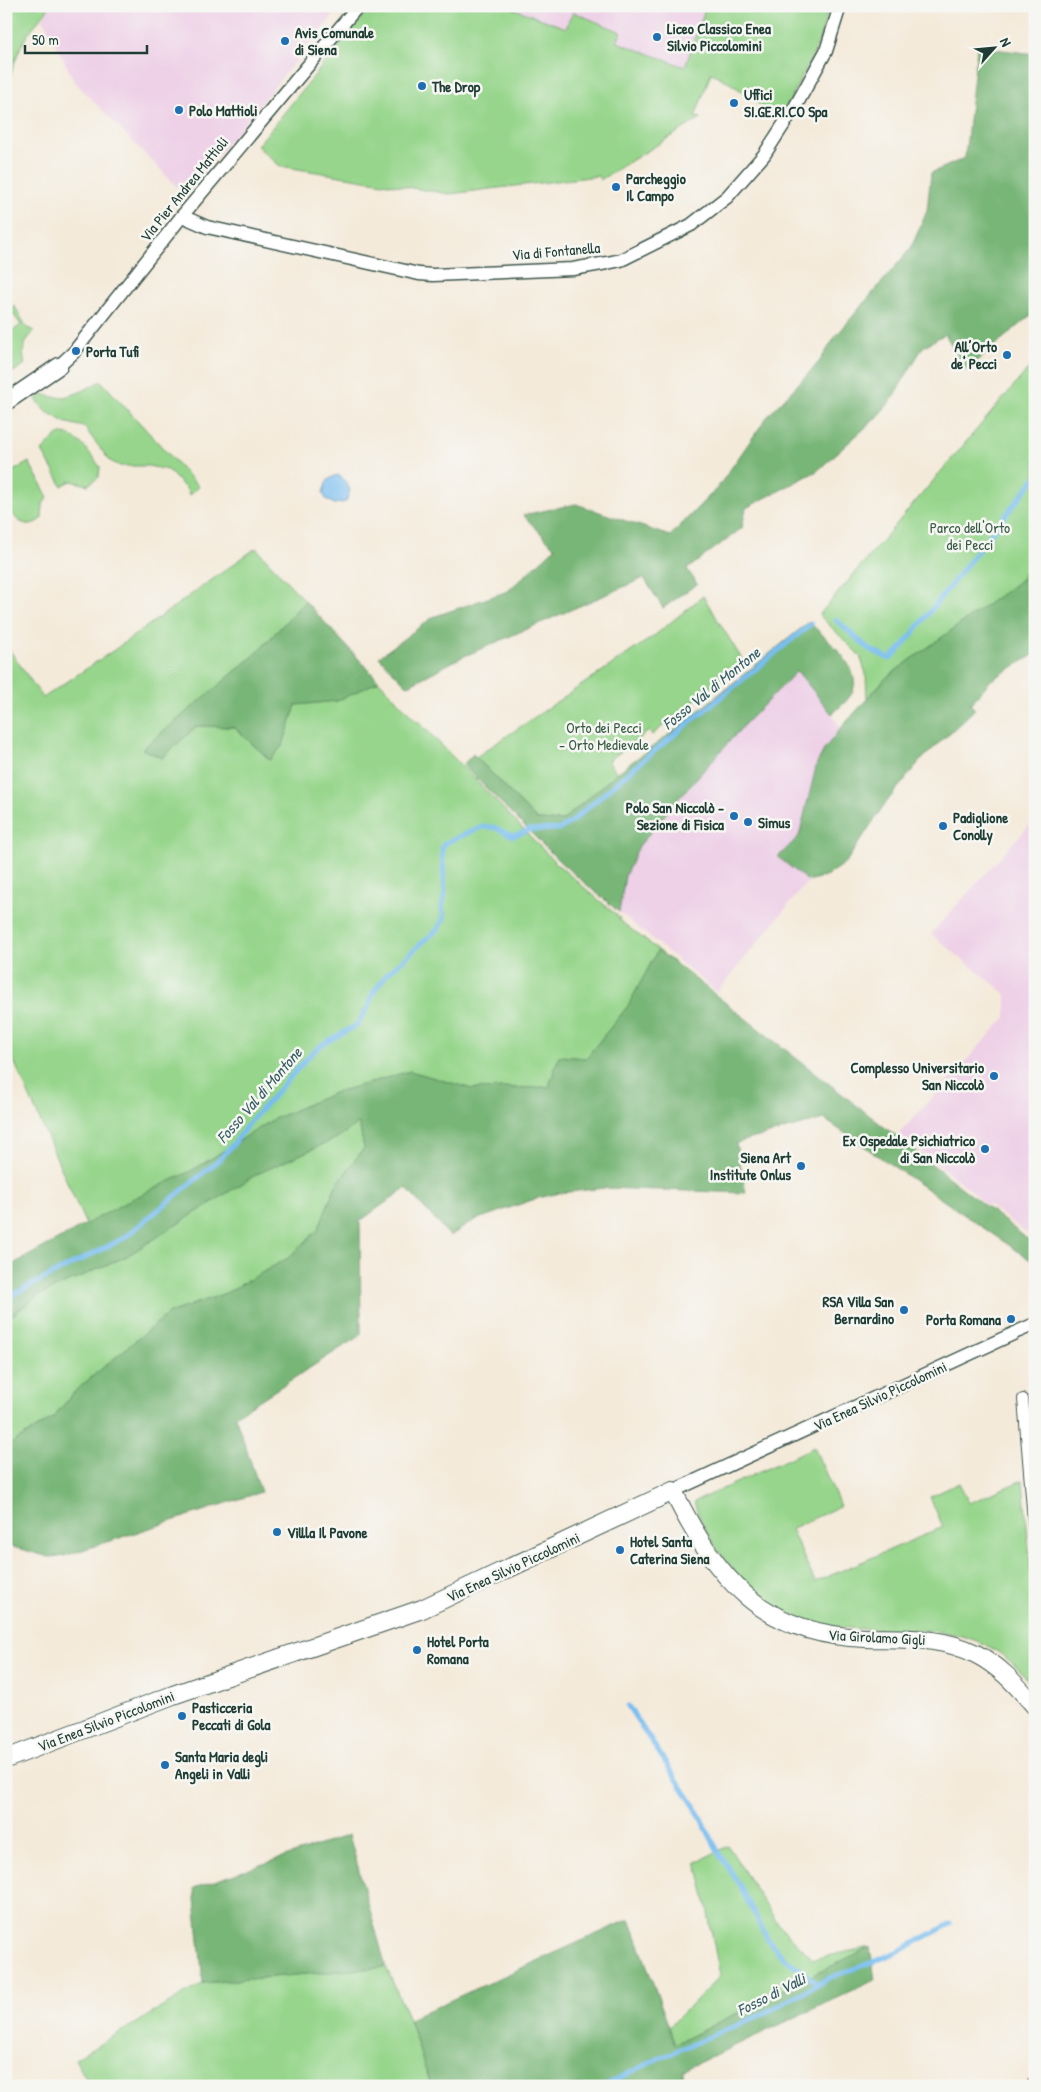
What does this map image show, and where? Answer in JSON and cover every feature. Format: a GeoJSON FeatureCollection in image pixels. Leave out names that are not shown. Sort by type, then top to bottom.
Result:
{"type":"FeatureCollection","features":[{"type":"Feature","properties":{"kind":"main road","name":"Via Girolamo Gigli"},"geometry":{"type":"LineString","coordinates":[[673,1491],[695,1532],[721,1570],[750,1599],[772,1616],[795,1627],[820,1634],[854,1638],[936,1640],[957,1646],[974,1653],[996,1666],[1010,1678],[1035,1706]]}},
{"type":"Feature","properties":{"kind":"main road","name":"Via Enea Silvio Piccolomini"},"geometry":{"type":"LineString","coordinates":[[6,1759],[173,1695],[422,1609],[673,1491]]}},
{"type":"Feature","properties":{"kind":"street","name":"Via Pier Andrea Mattioli"},"geometry":{"type":"LineString","coordinates":[[59,366],[75,350],[182,216],[358,6]]}},
{"type":"Feature","properties":{"kind":"street","name":"Via di Fontanella"},"geometry":{"type":"LineString","coordinates":[[182,216],[207,227],[418,274],[573,269],[621,260],[691,225],[727,197],[753,170],[792,112],[821,61],[831,37],[840,6]]}},
{"type":"Feature","properties":{"kind":"street"},"geometry":{"type":"LineString","coordinates":[[6,402],[59,366]]}},
{"type":"Feature","properties":{"kind":"street","name":"Via Enea Silvio Piccolomini"},"geometry":{"type":"LineString","coordinates":[[673,1491],[1035,1324]]}},
{"type":"Feature","properties":{"kind":"street"},"geometry":{"type":"LineString","coordinates":[[1023,1400],[1035,1544]]}},
{"type":"Feature","properties":{"kind":"street"},"geometry":{"type":"LineString","coordinates":[[1033,2086],[1035,2082]]}},
{"type":"Feature","properties":{"kind":"shaded area","name":"Polo Mattioli"},"geometry":{"type":"Polygon","coordinates":[[[50,6],[341,6],[185,195],[74,81],[43,19],[50,6]]]}},
{"type":"Feature","properties":{"kind":"shaded area","name":"Liceo Classico Enea Silvio Piccolomini"},"geometry":{"type":"Polygon","coordinates":[[[507,6],[706,6],[685,67],[616,42],[621,32],[573,12],[566,28],[507,6]]]}},
{"type":"Feature","properties":{"kind":"shaded area","name":"Polo San Niccolò - Sezione di Fisica"},"geometry":{"type":"Polygon","coordinates":[[[797,671],[841,728],[825,748],[817,763],[799,836],[778,857],[808,881],[717,992],[619,912],[625,876],[639,846],[744,725],[797,671]]]}},
{"type":"Feature","properties":{"kind":"shaded area","name":"Complesso Universitario San Niccolò"},"geometry":{"type":"Polygon","coordinates":[[[1035,819],[1035,1240],[988,1204],[986,1205],[971,1190],[899,1134],[1006,1017],[1006,994],[931,934],[1035,819]]]}},
{"type":"Feature","properties":{"kind":"green space"},"geometry":{"type":"Polygon","coordinates":[[[6,6],[50,6],[30,31],[20,48],[6,94],[6,6]]]}},
{"type":"Feature","properties":{"kind":"green space"},"geometry":{"type":"Polygon","coordinates":[[[371,6],[507,6],[566,28],[573,12],[621,32],[617,42],[685,67],[706,6],[830,6],[817,47],[779,121],[746,94],[711,73],[695,117],[701,118],[600,180],[598,176],[449,194],[280,166],[257,146],[371,6]]]}},
{"type":"Feature","properties":{"kind":"green space"},"geometry":{"type":"Polygon","coordinates":[[[977,47],[1035,54],[1035,314],[1033,313],[966,370],[945,334],[923,347],[890,402],[875,419],[817,471],[746,508],[742,528],[687,569],[697,584],[663,608],[644,578],[460,658],[407,686],[379,657],[433,617],[508,591],[555,548],[523,515],[576,504],[670,536],[718,487],[767,417],[819,362],[836,336],[911,248],[927,211],[931,173],[965,158],[977,47]]]}},
{"type":"Feature","properties":{"kind":"green space"},"geometry":{"type":"Polygon","coordinates":[[[14,305],[27,328],[35,331],[28,338],[24,346],[25,364],[6,377],[6,336],[21,325],[9,308],[14,305]]]}},
{"type":"Feature","properties":{"kind":"green space","name":"Parco dell'Orto dei Pecci"},"geometry":{"type":"Polygon","coordinates":[[[1035,361],[1035,557],[1020,581],[887,677],[867,698],[866,674],[860,656],[819,615],[1035,361]]]}},
{"type":"Feature","properties":{"kind":"green space"},"geometry":{"type":"Polygon","coordinates":[[[101,381],[199,487],[189,495],[188,491],[168,470],[148,466],[120,466],[110,461],[84,427],[64,422],[44,410],[36,399],[43,394],[58,397],[73,395],[101,381]]]}},
{"type":"Feature","properties":{"kind":"green space"},"geometry":{"type":"Polygon","coordinates":[[[61,434],[73,437],[78,441],[100,467],[99,477],[88,485],[71,481],[62,486],[42,451],[55,437],[61,434]]]}},
{"type":"Feature","properties":{"kind":"green space"},"geometry":{"type":"Polygon","coordinates":[[[29,462],[48,497],[43,504],[42,518],[31,524],[26,524],[17,519],[13,514],[7,503],[5,493],[6,475],[29,462]]]}},
{"type":"Feature","properties":{"kind":"green space"},"geometry":{"type":"Polygon","coordinates":[[[256,548],[305,601],[256,654],[143,749],[162,758],[197,726],[234,727],[270,760],[283,745],[296,705],[337,701],[379,681],[558,865],[620,918],[619,920],[658,950],[628,1006],[586,1058],[559,1056],[549,1087],[472,1089],[410,1071],[334,1093],[274,1119],[193,1170],[86,1225],[6,1043],[6,645],[43,698],[114,650],[256,548]]]}},
{"type":"Feature","properties":{"kind":"green space"},"geometry":{"type":"Polygon","coordinates":[[[1035,557],[1035,654],[991,680],[970,704],[975,709],[919,762],[884,805],[846,862],[826,876],[808,881],[778,857],[799,836],[817,763],[825,748],[887,677],[1020,581],[1035,557]]]}},
{"type":"Feature","properties":{"kind":"green space","name":"Orto dei Pecci - Orto Medievale"},"geometry":{"type":"Polygon","coordinates":[[[703,596],[743,661],[652,735],[649,731],[608,761],[617,773],[562,821],[537,820],[476,757],[654,636],[703,596]]]}},
{"type":"Feature","properties":{"kind":"green space"},"geometry":{"type":"Polygon","coordinates":[[[305,601],[379,681],[337,701],[296,705],[283,745],[270,760],[234,727],[197,726],[162,758],[142,749],[256,654],[305,601]]]}},
{"type":"Feature","properties":{"kind":"green space"},"geometry":{"type":"Polygon","coordinates":[[[809,622],[832,644],[847,662],[854,681],[853,691],[844,704],[832,714],[797,671],[744,725],[639,846],[625,876],[619,912],[560,862],[463,765],[473,754],[537,820],[562,821],[617,773],[666,737],[809,622]]]}},
{"type":"Feature","properties":{"kind":"green space"},"geometry":{"type":"Polygon","coordinates":[[[658,950],[1035,1245],[1035,1263],[824,1119],[736,1143],[746,1193],[604,1188],[560,1193],[538,1198],[475,1220],[450,1236],[406,1188],[360,1221],[361,1335],[235,1416],[261,1492],[64,1556],[49,1557],[6,1545],[6,1449],[12,1443],[53,1418],[76,1390],[169,1313],[226,1293],[288,1258],[318,1230],[335,1187],[364,1148],[359,1123],[337,1138],[257,1174],[127,1256],[37,1296],[6,1320],[6,1268],[132,1199],[193,1170],[274,1119],[334,1093],[410,1071],[472,1089],[549,1087],[559,1056],[586,1058],[628,1006],[658,950]]]}},
{"type":"Feature","properties":{"kind":"green space"},"geometry":{"type":"Polygon","coordinates":[[[359,1123],[364,1148],[335,1187],[318,1230],[288,1258],[226,1293],[169,1313],[76,1390],[53,1418],[12,1443],[6,1449],[6,1320],[37,1296],[127,1256],[257,1174],[337,1138],[359,1123]]]}},
{"type":"Feature","properties":{"kind":"green space"},"geometry":{"type":"Polygon","coordinates":[[[814,1447],[840,1506],[791,1529],[815,1582],[943,1527],[930,1497],[959,1483],[969,1503],[1023,1480],[1035,1621],[1035,1683],[1030,1683],[1006,1658],[980,1642],[952,1634],[923,1630],[862,1629],[831,1626],[801,1619],[773,1605],[741,1578],[721,1555],[710,1538],[694,1502],[814,1447]]]}},
{"type":"Feature","properties":{"kind":"green space"},"geometry":{"type":"Polygon","coordinates":[[[349,1835],[386,1967],[203,1983],[194,1888],[349,1835]]]}},
{"type":"Feature","properties":{"kind":"green space"},"geometry":{"type":"Polygon","coordinates":[[[728,1846],[778,1924],[813,1959],[870,1947],[675,2044],[669,2027],[720,1976],[704,1892],[696,1862],[728,1846]]]}},
{"type":"Feature","properties":{"kind":"green space"},"geometry":{"type":"Polygon","coordinates":[[[630,1919],[675,2044],[870,1947],[875,1980],[683,2070],[684,2086],[431,2086],[409,2019],[630,1919]]]}},
{"type":"Feature","properties":{"kind":"green space"},"geometry":{"type":"Polygon","coordinates":[[[386,1967],[409,2019],[431,2086],[90,2086],[75,2059],[203,1983],[386,1967]]]}},
{"type":"Feature","properties":{"kind":"water"},"geometry":{"type":"Polygon","coordinates":[[[338,475],[345,480],[350,490],[346,502],[334,504],[326,499],[323,493],[328,481],[338,475]]]}},
{"type":"Feature","properties":{"kind":"waterway","name":"Fosso Val di Montone"},"geometry":{"type":"LineString","coordinates":[[836,620],[869,649],[890,659],[902,647],[1035,478]]}},
{"type":"Feature","properties":{"kind":"waterway","name":"Fosso Val di Montone"},"geometry":{"type":"LineString","coordinates":[[528,830],[560,829],[571,822],[637,765],[811,624]]}},
{"type":"Feature","properties":{"kind":"waterway","name":"Fosso Val di Montone"},"geometry":{"type":"LineString","coordinates":[[6,1300],[16,1293],[124,1238],[218,1161],[249,1123],[311,1054],[323,1044],[357,1025],[368,1007],[373,993],[387,974],[438,929],[444,918],[442,907],[445,893],[442,848],[445,843],[482,827],[493,827],[513,836],[525,832]]}},
{"type":"Feature","properties":{"kind":"waterway"},"geometry":{"type":"LineString","coordinates":[[628,1706],[695,1807],[720,1855],[739,1884],[768,1940],[781,1955],[818,1984]]}},
{"type":"Feature","properties":{"kind":"waterway","name":"Fosso di Valli"},"geometry":{"type":"LineString","coordinates":[[603,2086],[664,2056],[763,2014],[829,1978],[903,1949],[950,1924]]}},
{"type":"Feature","properties":{"kind":"place","name":"Liceo Classico Enea Silvio Piccolomini"},"geometry":{"type":"Point","coordinates":[657,37]}},
{"type":"Feature","properties":{"kind":"place","name":"Avis Comunale di Siena"},"geometry":{"type":"Point","coordinates":[285,41]}},
{"type":"Feature","properties":{"kind":"place","name":"The Drop"},"geometry":{"type":"Point","coordinates":[422,86]}},
{"type":"Feature","properties":{"kind":"place","name":"Uffici SI.GE.RI.CO Spa"},"geometry":{"type":"Point","coordinates":[734,103]}},
{"type":"Feature","properties":{"kind":"place","name":"Polo Mattioli"},"geometry":{"type":"Point","coordinates":[179,110]}},
{"type":"Feature","properties":{"kind":"place","name":"Parcheggio Il Campo"},"geometry":{"type":"Point","coordinates":[616,187]}},
{"type":"Feature","properties":{"kind":"place","name":"Porta Tufi"},"geometry":{"type":"Point","coordinates":[76,351]}},
{"type":"Feature","properties":{"kind":"place","name":"All’Orto de' Pecci"},"geometry":{"type":"Point","coordinates":[1007,355]}},
{"type":"Feature","properties":{"kind":"place","name":"Polo San Niccolò - Sezione di Fisica"},"geometry":{"type":"Point","coordinates":[734,816]}},
{"type":"Feature","properties":{"kind":"place","name":"Simus"},"geometry":{"type":"Point","coordinates":[748,822]}},
{"type":"Feature","properties":{"kind":"place","name":"Padiglione Conolly"},"geometry":{"type":"Point","coordinates":[943,826]}},
{"type":"Feature","properties":{"kind":"place","name":"Complesso Universitario San Niccolò"},"geometry":{"type":"Point","coordinates":[994,1076]}},
{"type":"Feature","properties":{"kind":"place","name":"Ex Ospedale Psichiatrico di San Niccolò"},"geometry":{"type":"Point","coordinates":[985,1149]}},
{"type":"Feature","properties":{"kind":"place","name":"Siena Art Institute Onlus"},"geometry":{"type":"Point","coordinates":[801,1166]}},
{"type":"Feature","properties":{"kind":"place","name":"RSA Villa San Bernardino"},"geometry":{"type":"Point","coordinates":[904,1310]}},
{"type":"Feature","properties":{"kind":"place","name":"Porta Romana"},"geometry":{"type":"Point","coordinates":[1011,1319]}},
{"type":"Feature","properties":{"kind":"place","name":"Villla Il Pavone"},"geometry":{"type":"Point","coordinates":[277,1532]}},
{"type":"Feature","properties":{"kind":"place","name":"Hotel Santa Caterina Siena"},"geometry":{"type":"Point","coordinates":[620,1550]}},
{"type":"Feature","properties":{"kind":"place","name":"Hotel Porta Romana"},"geometry":{"type":"Point","coordinates":[417,1650]}},
{"type":"Feature","properties":{"kind":"place","name":"Pasticceria Peccati di Gola"},"geometry":{"type":"Point","coordinates":[182,1716]}},
{"type":"Feature","properties":{"kind":"place","name":"Santa Maria degli Angeli in Valli"},"geometry":{"type":"Point","coordinates":[165,1765]}}]}
